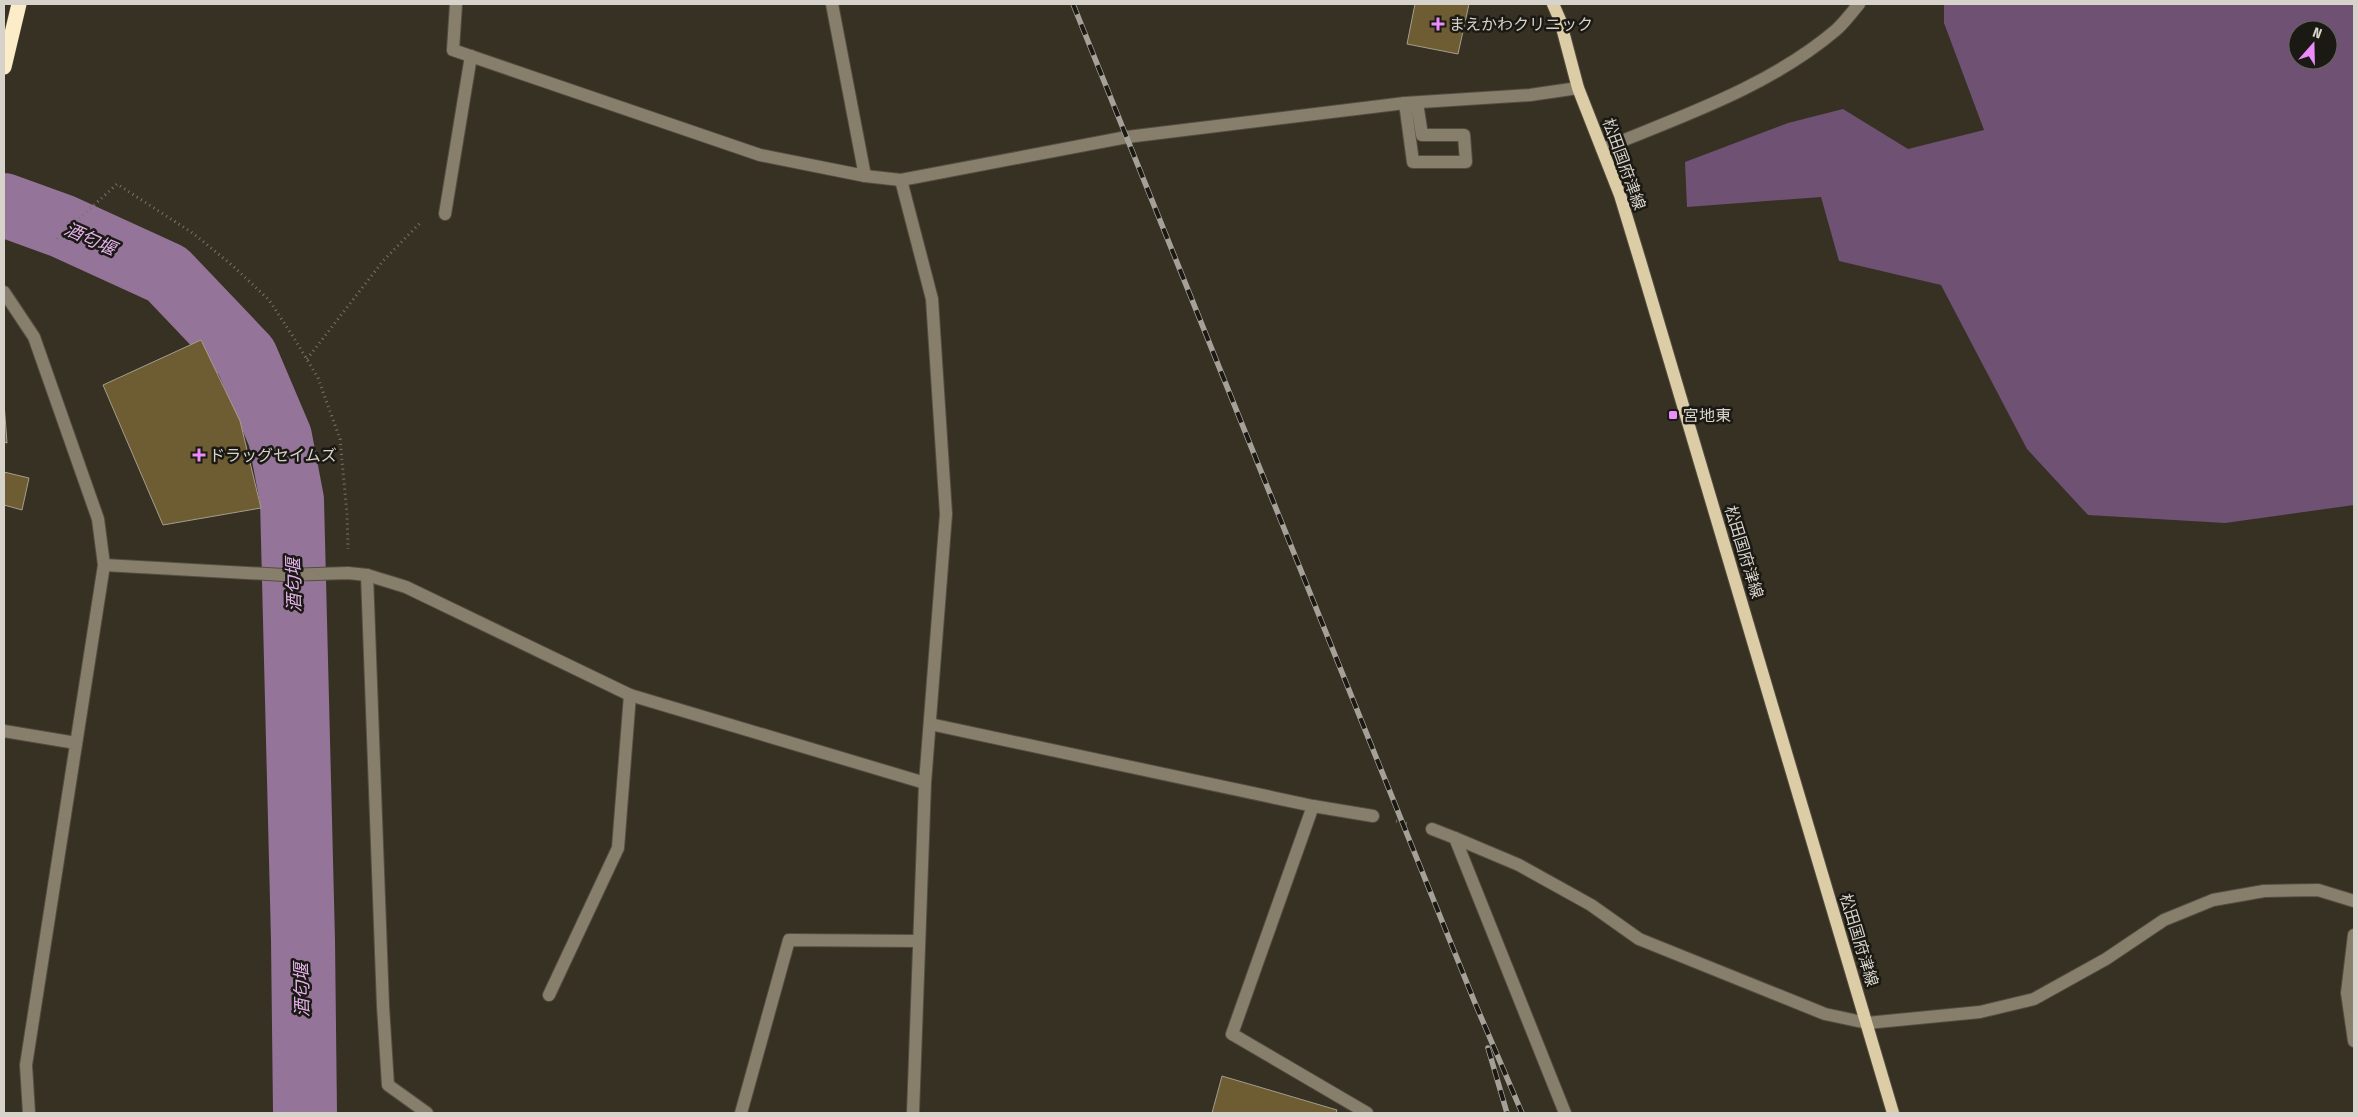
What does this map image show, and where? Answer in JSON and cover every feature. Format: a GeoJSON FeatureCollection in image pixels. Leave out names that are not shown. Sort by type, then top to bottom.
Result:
{"type":"FeatureCollection","features":[{"type":"Feature","properties":{"kind":"highway"},"geometry":{"type":"LineString","coordinates":[[4,67],[19,4]]}},
{"type":"Feature","properties":{"kind":"main road","name":"松田国府津線"},"geometry":{"type":"LineString","coordinates":[[1553,4],[1560,20],[1578,88],[1620,196],[1642,264],[1893,1113]]}},
{"type":"Feature","properties":{"kind":"street"},"geometry":{"type":"LineString","coordinates":[[456,4],[453,50],[760,155],[865,176],[901,180],[1127,137],[1411,103],[1530,95],[1578,88]]}},
{"type":"Feature","properties":{"kind":"street"},"geometry":{"type":"LineString","coordinates":[[832,4],[865,176]]}},
{"type":"Feature","properties":{"kind":"street"},"geometry":{"type":"LineString","coordinates":[[1602,148],[1688,114],[1781,70],[1838,29],[1859,4]]}},
{"type":"Feature","properties":{"kind":"street"},"geometry":{"type":"LineString","coordinates":[[446,214],[471,56]]}},
{"type":"Feature","properties":{"kind":"street"},"geometry":{"type":"LineString","coordinates":[[1411,103],[1422,135],[1464,135],[1466,162],[1413,162],[1411,103]]}},
{"type":"Feature","properties":{"kind":"street"},"geometry":{"type":"LineString","coordinates":[[901,180],[932,299],[946,514],[926,783],[918,941],[913,1113]]}},
{"type":"Feature","properties":{"kind":"street"},"geometry":{"type":"LineString","coordinates":[[4,292],[34,337],[98,519],[104,565],[26,1065],[29,1113]]}},
{"type":"Feature","properties":{"kind":"street"},"geometry":{"type":"LineString","coordinates":[[104,565],[284,576],[345,573],[367,575],[406,587],[630,695],[926,783]]}},
{"type":"Feature","properties":{"kind":"street"},"geometry":{"type":"LineString","coordinates":[[367,575],[383,1006],[388,1085],[426,1113]]}},
{"type":"Feature","properties":{"kind":"street"},"geometry":{"type":"LineString","coordinates":[[549,994],[618,848],[630,695]]}},
{"type":"Feature","properties":{"kind":"street"},"geometry":{"type":"LineString","coordinates":[[930,724],[1313,806],[1373,816]]}},
{"type":"Feature","properties":{"kind":"street"},"geometry":{"type":"LineString","coordinates":[[4,731],[76,743]]}},
{"type":"Feature","properties":{"kind":"street"},"geometry":{"type":"LineString","coordinates":[[1313,806],[1232,1034],[1367,1113]]}},
{"type":"Feature","properties":{"kind":"street"},"geometry":{"type":"LineString","coordinates":[[1432,829],[1519,865],[1591,905],[1639,939],[1825,1014],[1867,1023],[1980,1012],[2034,999],[2106,959],[2164,920],[2213,900],[2264,890],[2318,890],[2354,901]]}},
{"type":"Feature","properties":{"kind":"street"},"geometry":{"type":"LineString","coordinates":[[1455,838],[1565,1113]]}},
{"type":"Feature","properties":{"kind":"street"},"geometry":{"type":"LineString","coordinates":[[2354,935],[2347,993],[2354,1041]]}},
{"type":"Feature","properties":{"kind":"street"},"geometry":{"type":"LineString","coordinates":[[741,1113],[789,940],[918,941]]}},
{"type":"Feature","properties":{"kind":"path"},"geometry":{"type":"LineString","coordinates":[[57,239],[116,184],[194,234],[233,266],[269,300],[318,378],[340,439],[347,514],[345,573]]}},
{"type":"Feature","properties":{"kind":"path"},"geometry":{"type":"LineString","coordinates":[[307,359],[383,261],[422,221]]}},
{"type":"Feature","properties":{"kind":"path"},"geometry":{"type":"LineString","coordinates":[[1373,816],[1432,829]]}},
{"type":"Feature","properties":{"kind":"shaded area"},"geometry":{"type":"Polygon","coordinates":[[[1944,4],[2354,4],[2354,505],[2225,523],[2088,515],[2027,449],[1941,285],[1839,261],[1821,197],[1687,207],[1685,162],[1788,123],[1843,109],[1908,149],[1984,130],[1944,23],[1944,4]]]}},
{"type":"Feature","properties":{"kind":"building","name":"まえかわクリニック"},"geometry":{"type":"Polygon","coordinates":[[[1415,4],[1469,4],[1458,54],[1407,44],[1415,4]]]}},
{"type":"Feature","properties":{"kind":"building"},"geometry":{"type":"Polygon","coordinates":[[[201,340],[240,421],[261,508],[163,525],[103,385],[201,340]]]}},
{"type":"Feature","properties":{"kind":"building"},"geometry":{"type":"Polygon","coordinates":[[[4,403],[7,443],[4,442],[4,403]]]}},
{"type":"Feature","properties":{"kind":"building"},"geometry":{"type":"Polygon","coordinates":[[[4,472],[29,478],[22,510],[4,505],[4,472]]]}},
{"type":"Feature","properties":{"kind":"building"},"geometry":{"type":"Polygon","coordinates":[[[1222,1076],[1337,1110],[1336,1113],[1212,1113],[1222,1076]]]}},
{"type":"Feature","properties":{"kind":"waterway","name":"酒匂堰"},"geometry":{"type":"LineString","coordinates":[[4,205],[62,226],[167,274],[246,357],[280,437],[292,500],[303,940],[305,1113]]}},
{"type":"Feature","properties":{"kind":"railway"},"geometry":{"type":"LineString","coordinates":[[1073,4],[1475,1003],[1522,1113]]}},
{"type":"Feature","properties":{"kind":"railway"},"geometry":{"type":"LineString","coordinates":[[1488,1048],[1507,1113]]}},
{"type":"Feature","properties":{"kind":"place","name":"まえかわクリニック"},"geometry":{"type":"Point","coordinates":[1438,24]}},
{"type":"Feature","properties":{"kind":"place","name":"宮地東"},"geometry":{"type":"Point","coordinates":[1673,415]}},
{"type":"Feature","properties":{"kind":"place","name":"ドラッグセイムズ"},"geometry":{"type":"Point","coordinates":[199,455]}}]}
